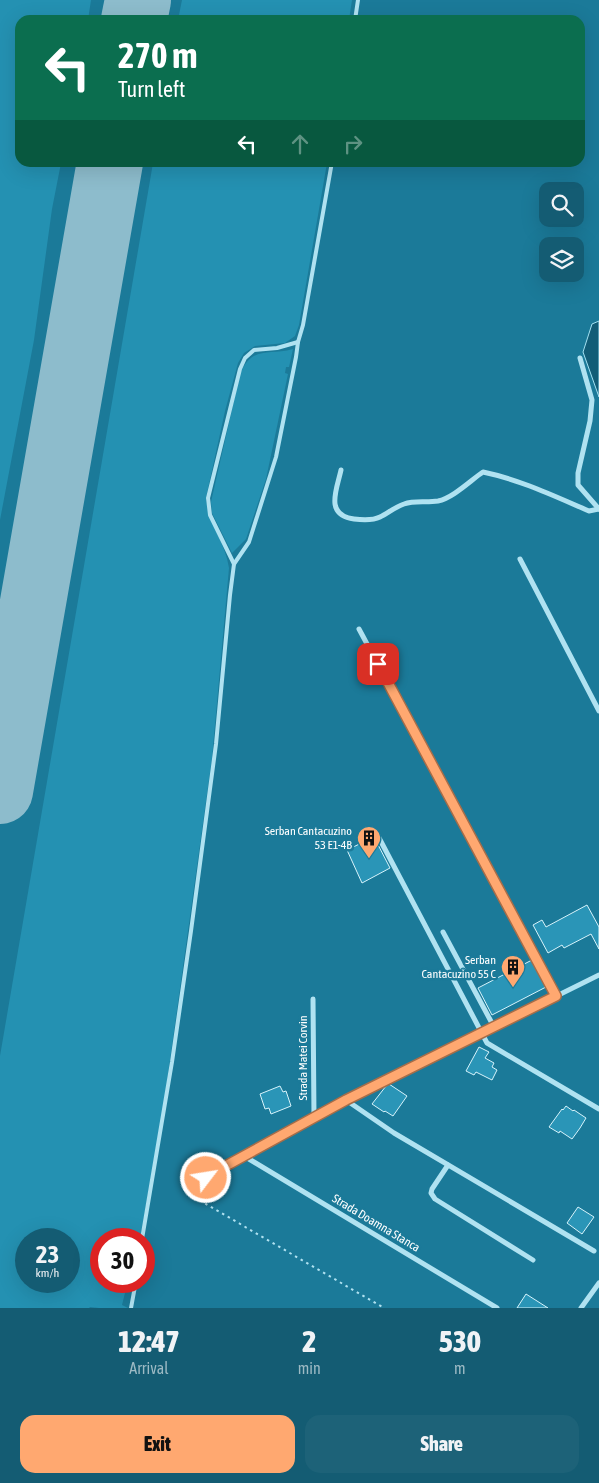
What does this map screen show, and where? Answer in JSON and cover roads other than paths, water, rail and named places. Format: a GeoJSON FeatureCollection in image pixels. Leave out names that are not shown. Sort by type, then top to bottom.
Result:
{"type":"FeatureCollection","features":[{"type":"Feature","properties":{"kind":"street"},"geometry":{"type":"LineString","coordinates":[[341,470],[334,499],[335,508],[340,514],[348,518],[363,521],[379,518],[403,504],[416,501],[437,501],[446,498],[483,472],[507,477],[589,511],[599,509],[578,485],[578,473],[590,421],[592,400],[580,358]]}},
{"type":"Feature","properties":{"kind":"street"},"geometry":{"type":"LineString","coordinates":[[520,559],[599,711]]}},
{"type":"Feature","properties":{"kind":"street"},"geometry":{"type":"LineString","coordinates":[[360,629],[556,996]]}},
{"type":"Feature","properties":{"kind":"street"},"geometry":{"type":"LineString","coordinates":[[377,834],[487,1043],[599,1109]]}},
{"type":"Feature","properties":{"kind":"street"},"geometry":{"type":"LineString","coordinates":[[443,932],[494,1027]]}},
{"type":"Feature","properties":{"kind":"street"},"geometry":{"type":"LineString","coordinates":[[189,1192],[206,1178],[314,1116],[599,975]]}},
{"type":"Feature","properties":{"kind":"street","name":"Strada Matei Corvin"},"geometry":{"type":"LineString","coordinates":[[313,999],[314,1116]]}},
{"type":"Feature","properties":{"kind":"street"},"geometry":{"type":"LineString","coordinates":[[346,1100],[394,1134],[594,1251]]}},
{"type":"Feature","properties":{"kind":"street","name":"Strada Doamna Stanca"},"geometry":{"type":"LineString","coordinates":[[244,1156],[497,1308]]}},
{"type":"Feature","properties":{"kind":"street"},"geometry":{"type":"LineString","coordinates":[[448,1165],[432,1189],[431,1193],[434,1199],[533,1260]]}},
{"type":"Feature","properties":{"kind":"street"},"geometry":{"type":"LineString","coordinates":[[581,1308],[599,1283]]}},
{"type":"Feature","properties":{"kind":"lane"},"geometry":{"type":"LineString","coordinates":[[356,15],[358,0]]}},
{"type":"Feature","properties":{"kind":"lane"},"geometry":{"type":"LineString","coordinates":[[144,1228],[172,1062],[193,921],[216,744],[234,564],[248,542],[276,457],[303,325],[331,167]]}},
{"type":"Feature","properties":{"kind":"lane"},"geometry":{"type":"LineString","coordinates":[[234,564],[210,515],[208,498],[240,369],[245,358],[254,350],[277,348],[298,342]]}},
{"type":"Feature","properties":{"kind":"lane"},"geometry":{"type":"LineString","coordinates":[[131,1308],[134,1293]]}},
{"type":"Feature","properties":{"kind":"place","name":"Serban Cantacuzino 53 E1-4B"},"geometry":{"type":"Point","coordinates":[369,859]}},
{"type":"Feature","properties":{"kind":"place","name":"Serban Cantacuzino 55 C"},"geometry":{"type":"Point","coordinates":[513,988]}}]}
